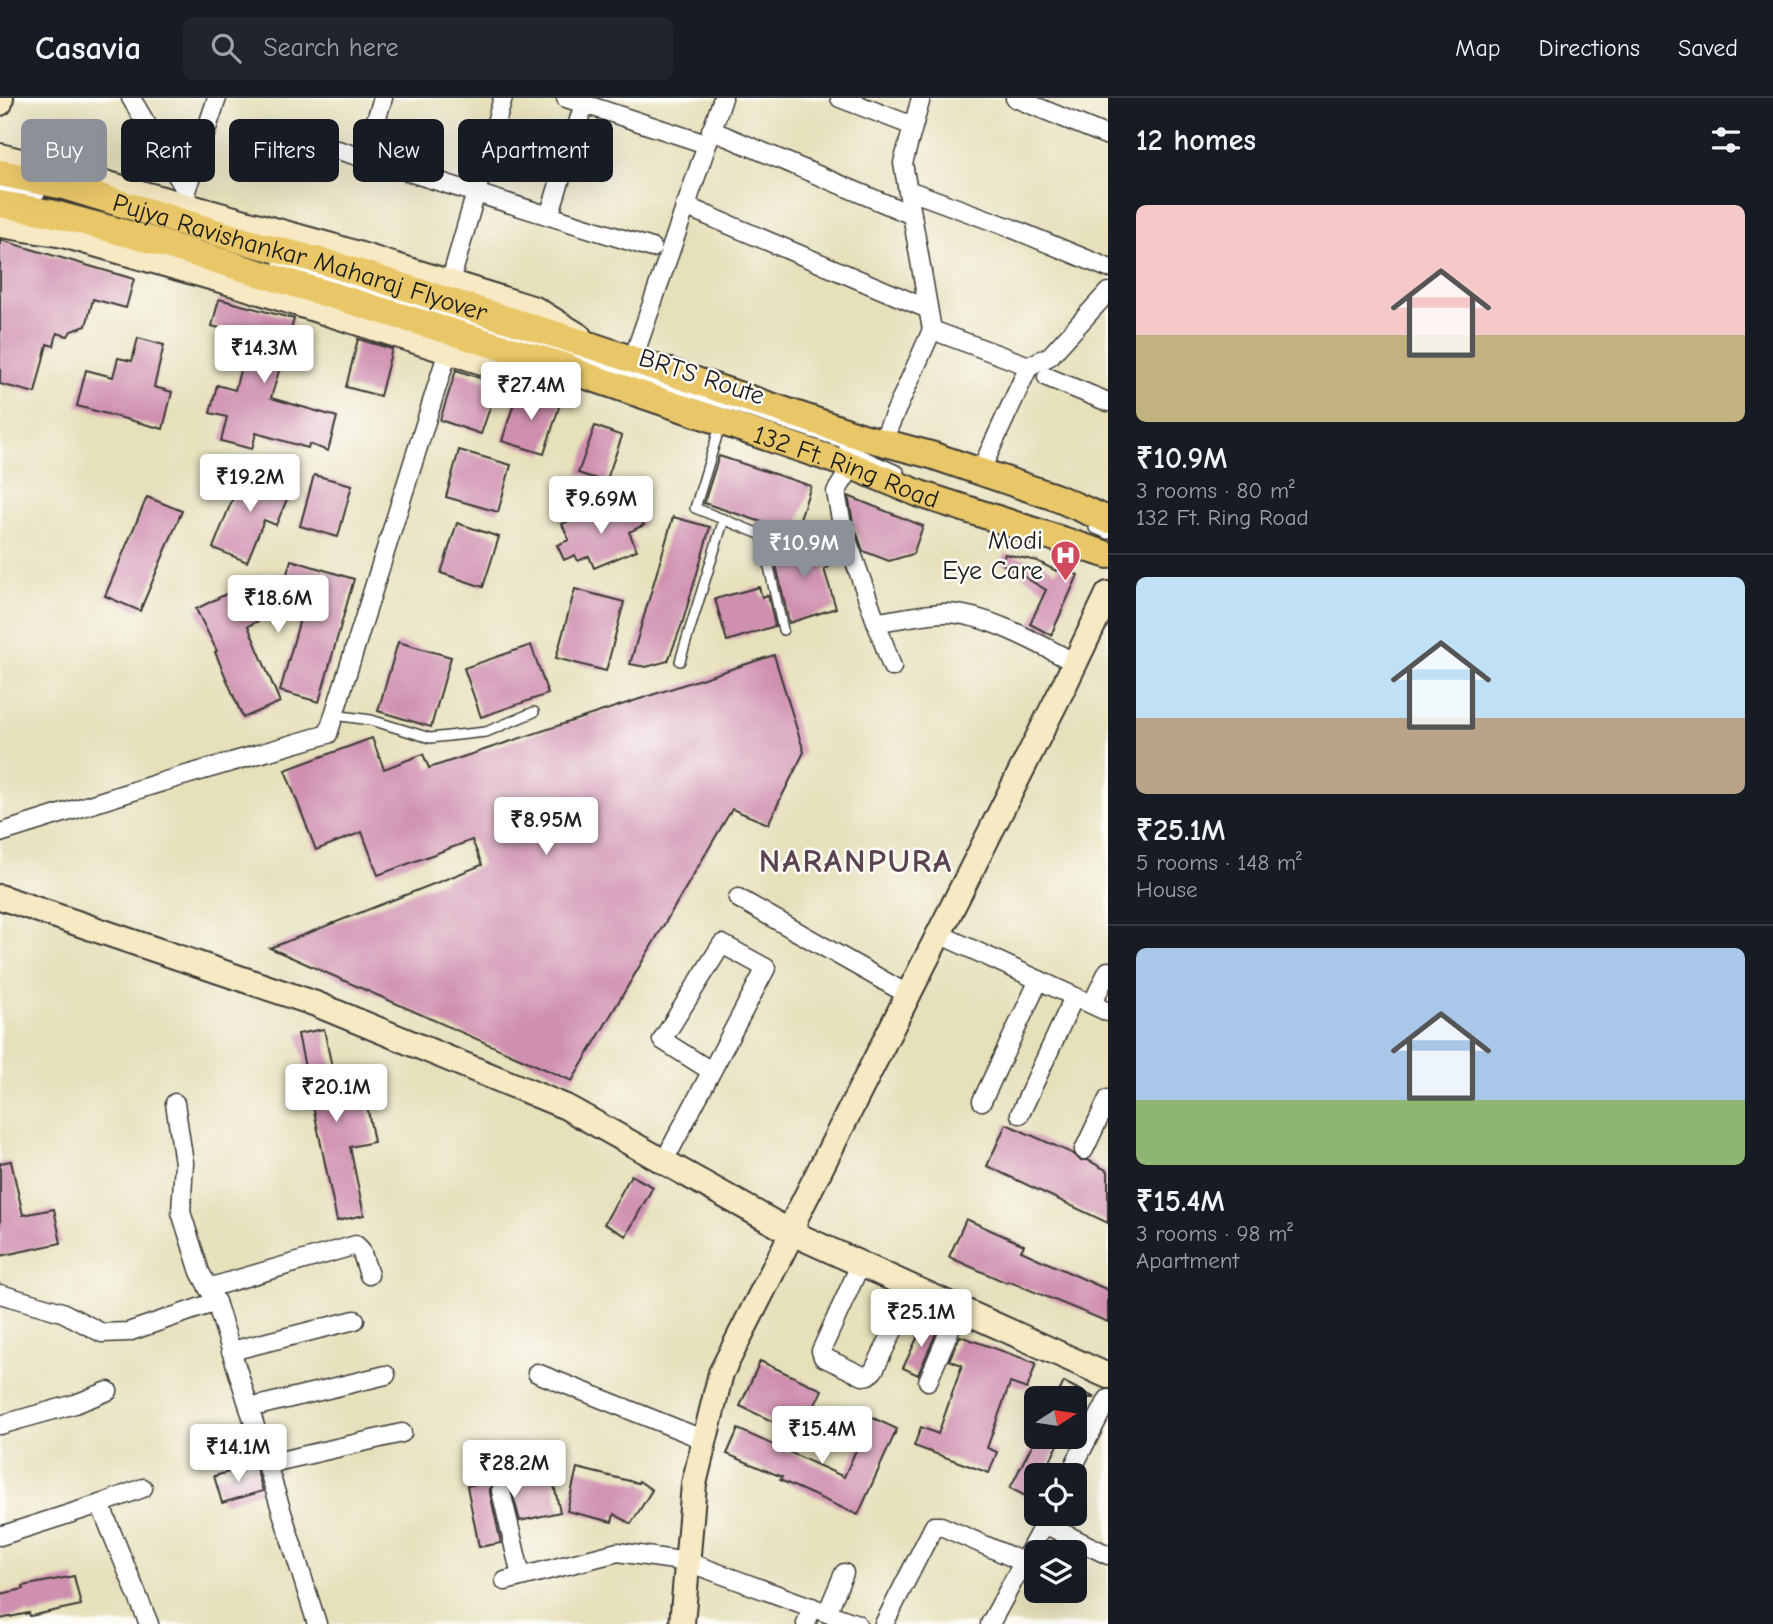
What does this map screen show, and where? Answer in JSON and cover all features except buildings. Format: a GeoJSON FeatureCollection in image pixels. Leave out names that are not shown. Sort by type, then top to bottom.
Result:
{"type":"FeatureCollection","features":[{"type":"Feature","properties":{"kind":"main road","name":"Pujya Ravishankar Maharaj Flyover"},"geometry":{"type":"LineString","coordinates":[[0,173],[64,186],[244,241],[328,263],[587,345]]}},
{"type":"Feature","properties":{"kind":"main road","name":"Pujya Ravishankar Maharaj Flyover"},"geometry":{"type":"LineString","coordinates":[[0,204],[51,213],[147,239],[576,371]]}},
{"type":"Feature","properties":{"kind":"main road","name":"132 Ft. Ring Road"},"geometry":{"type":"LineString","coordinates":[[587,345],[891,451],[931,455],[1055,497],[1097,522]]}},
{"type":"Feature","properties":{"kind":"main road","name":"132 Ft. Ring Road"},"geometry":{"type":"LineString","coordinates":[[576,371],[852,466],[920,494],[1108,555]]}},
{"type":"Feature","properties":{"kind":"street"},"geometry":{"type":"LineString","coordinates":[[0,103],[2,98]]}},
{"type":"Feature","properties":{"kind":"street"},"geometry":{"type":"LineString","coordinates":[[131,98],[187,199]]}},
{"type":"Feature","properties":{"kind":"street"},"geometry":{"type":"LineString","coordinates":[[187,199],[217,98]]}},
{"type":"Feature","properties":{"kind":"street"},"geometry":{"type":"LineString","coordinates":[[376,119],[383,98]]}},
{"type":"Feature","properties":{"kind":"street"},"geometry":{"type":"LineString","coordinates":[[450,283],[503,98]]}},
{"type":"Feature","properties":{"kind":"street"},"geometry":{"type":"LineString","coordinates":[[566,98],[709,137],[912,215]]}},
{"type":"Feature","properties":{"kind":"street"},"geometry":{"type":"LineString","coordinates":[[633,359],[723,98]]}},
{"type":"Feature","properties":{"kind":"street"},"geometry":{"type":"LineString","coordinates":[[840,98],[913,126]]}},
{"type":"Feature","properties":{"kind":"street"},"geometry":{"type":"LineString","coordinates":[[891,451],[932,330],[903,163],[921,98]]}},
{"type":"Feature","properties":{"kind":"street"},"geometry":{"type":"LineString","coordinates":[[1015,98],[1108,136]]}},
{"type":"Feature","properties":{"kind":"street"},"geometry":{"type":"LineString","coordinates":[[549,216],[584,104]]}},
{"type":"Feature","properties":{"kind":"street"},"geometry":{"type":"LineString","coordinates":[[0,156],[187,199],[535,309],[587,345]]}},
{"type":"Feature","properties":{"kind":"street"},"geometry":{"type":"LineString","coordinates":[[443,182],[652,248]]}},
{"type":"Feature","properties":{"kind":"street"},"geometry":{"type":"LineString","coordinates":[[908,190],[1108,268]]}},
{"type":"Feature","properties":{"kind":"street"},"geometry":{"type":"LineString","coordinates":[[685,206],[928,309]]}},
{"type":"Feature","properties":{"kind":"street"},"geometry":{"type":"LineString","coordinates":[[0,225],[63,235],[237,285],[517,373],[576,371]]}},
{"type":"Feature","properties":{"kind":"street"},"geometry":{"type":"LineString","coordinates":[[980,472],[1029,366],[1050,356],[1108,292]]}},
{"type":"Feature","properties":{"kind":"street"},"geometry":{"type":"LineString","coordinates":[[932,330],[1029,366]]}},
{"type":"Feature","properties":{"kind":"street"},"geometry":{"type":"LineString","coordinates":[[0,833],[328,734],[448,351]]}},
{"type":"Feature","properties":{"kind":"street"},"geometry":{"type":"LineString","coordinates":[[1047,377],[1108,402]]}},
{"type":"Feature","properties":{"kind":"street"},"geometry":{"type":"LineString","coordinates":[[852,466],[836,492],[842,525],[892,667]]}},
{"type":"Feature","properties":{"kind":"street"},"geometry":{"type":"LineString","coordinates":[[682,1624],[694,1484],[721,1373],[1108,594]]}},
{"type":"Feature","properties":{"kind":"street"},"geometry":{"type":"LineString","coordinates":[[878,622],[944,613],[974,617],[1037,643],[1075,663]]}},
{"type":"Feature","properties":{"kind":"street"},"geometry":{"type":"LineString","coordinates":[[0,882],[321,991],[572,1094],[670,1148],[860,1264],[1108,1376]]}},
{"type":"Feature","properties":{"kind":"street"},"geometry":{"type":"LineString","coordinates":[[0,897],[316,1004],[566,1107],[794,1225],[1108,1358]]}},
{"type":"Feature","properties":{"kind":"street"},"geometry":{"type":"LineString","coordinates":[[738,898],[907,995]]}},
{"type":"Feature","properties":{"kind":"street"},"geometry":{"type":"LineString","coordinates":[[939,934],[1100,1008],[1108,971]]}},
{"type":"Feature","properties":{"kind":"street"},"geometry":{"type":"LineString","coordinates":[[670,1148],[766,968],[722,944],[662,1040],[711,1071]]}},
{"type":"Feature","properties":{"kind":"street"},"geometry":{"type":"LineString","coordinates":[[982,1101],[1039,980]]}},
{"type":"Feature","properties":{"kind":"street"},"geometry":{"type":"LineString","coordinates":[[1020,1114],[1074,997]]}},
{"type":"Feature","properties":{"kind":"street"},"geometry":{"type":"LineString","coordinates":[[1084,1150],[1108,1099]]}},
{"type":"Feature","properties":{"kind":"street"},"geometry":{"type":"LineString","coordinates":[[175,1103],[184,1163],[181,1212],[200,1272],[212,1295],[231,1351],[317,1624]]}},
{"type":"Feature","properties":{"kind":"street"},"geometry":{"type":"LineString","coordinates":[[0,1294],[62,1312],[102,1333],[128,1332],[212,1295],[355,1245],[361,1250],[369,1275]]}},
{"type":"Feature","properties":{"kind":"street"},"geometry":{"type":"LineString","coordinates":[[860,1264],[821,1350],[823,1357],[863,1376],[874,1370],[914,1288]]}},
{"type":"Feature","properties":{"kind":"street"},"geometry":{"type":"LineString","coordinates":[[928,1381],[959,1308]]}},
{"type":"Feature","properties":{"kind":"street"},"geometry":{"type":"LineString","coordinates":[[231,1351],[355,1320]]}},
{"type":"Feature","properties":{"kind":"street"},"geometry":{"type":"LineString","coordinates":[[537,1373],[705,1440]]}},
{"type":"Feature","properties":{"kind":"street"},"geometry":{"type":"LineString","coordinates":[[249,1408],[386,1375]]}},
{"type":"Feature","properties":{"kind":"street"},"geometry":{"type":"LineString","coordinates":[[0,1425],[75,1404],[107,1391]]}},
{"type":"Feature","properties":{"kind":"street"},"geometry":{"type":"LineString","coordinates":[[1075,1463],[1108,1399]]}},
{"type":"Feature","properties":{"kind":"street"},"geometry":{"type":"LineString","coordinates":[[267,1464],[402,1433]]}},
{"type":"Feature","properties":{"kind":"street"},"geometry":{"type":"LineString","coordinates":[[0,1536],[143,1488]]}},
{"type":"Feature","properties":{"kind":"street"},"geometry":{"type":"LineString","coordinates":[[501,1491],[513,1579],[618,1552],[688,1562],[815,1615],[857,1624]]}},
{"type":"Feature","properties":{"kind":"street"},"geometry":{"type":"LineString","coordinates":[[100,1504],[149,1624]]}},
{"type":"Feature","properties":{"kind":"street"},"geometry":{"type":"LineString","coordinates":[[884,1624],[934,1526],[941,1526],[1023,1562]]}},
{"type":"Feature","properties":{"kind":"street"},"geometry":{"type":"LineString","coordinates":[[990,1624],[1042,1526]]}},
{"type":"Feature","properties":{"kind":"street"},"geometry":{"type":"LineString","coordinates":[[1058,1526],[1108,1555]]}},
{"type":"Feature","properties":{"kind":"street"},"geometry":{"type":"LineString","coordinates":[[815,1615],[844,1573]]}},
{"type":"Feature","properties":{"kind":"lane"},"geometry":{"type":"LineString","coordinates":[[0,188],[50,195]]}},
{"type":"Feature","properties":{"kind":"lane","name":"BRTS Route"},"geometry":{"type":"LineString","coordinates":[[265,259],[504,332],[827,440],[907,475]]}},
{"type":"Feature","properties":{"kind":"lane"},"geometry":{"type":"LineString","coordinates":[[722,422],[695,508],[762,535],[783,630]]}},
{"type":"Feature","properties":{"kind":"lane","name":"BRTS Route"},"geometry":{"type":"LineString","coordinates":[[827,440],[891,451]]}},
{"type":"Feature","properties":{"kind":"lane"},"geometry":{"type":"LineString","coordinates":[[981,503],[1108,543]]}},
{"type":"Feature","properties":{"kind":"lane"},"geometry":{"type":"LineString","coordinates":[[680,660],[724,519]]}},
{"type":"Feature","properties":{"kind":"lane"},"geometry":{"type":"LineString","coordinates":[[1097,522],[1108,534]]}},
{"type":"Feature","properties":{"kind":"lane"},"geometry":{"type":"LineString","coordinates":[[334,715],[371,720],[430,738],[486,732],[534,712]]}},
{"type":"Feature","properties":{"kind":"place","name":"Modi Eye Care"},"geometry":{"type":"Point","coordinates":[1066,582]}},
{"type":"Feature","properties":{"kind":"district","name":"NARANPURA"},"geometry":{"type":"Point","coordinates":[856,860]}}]}
